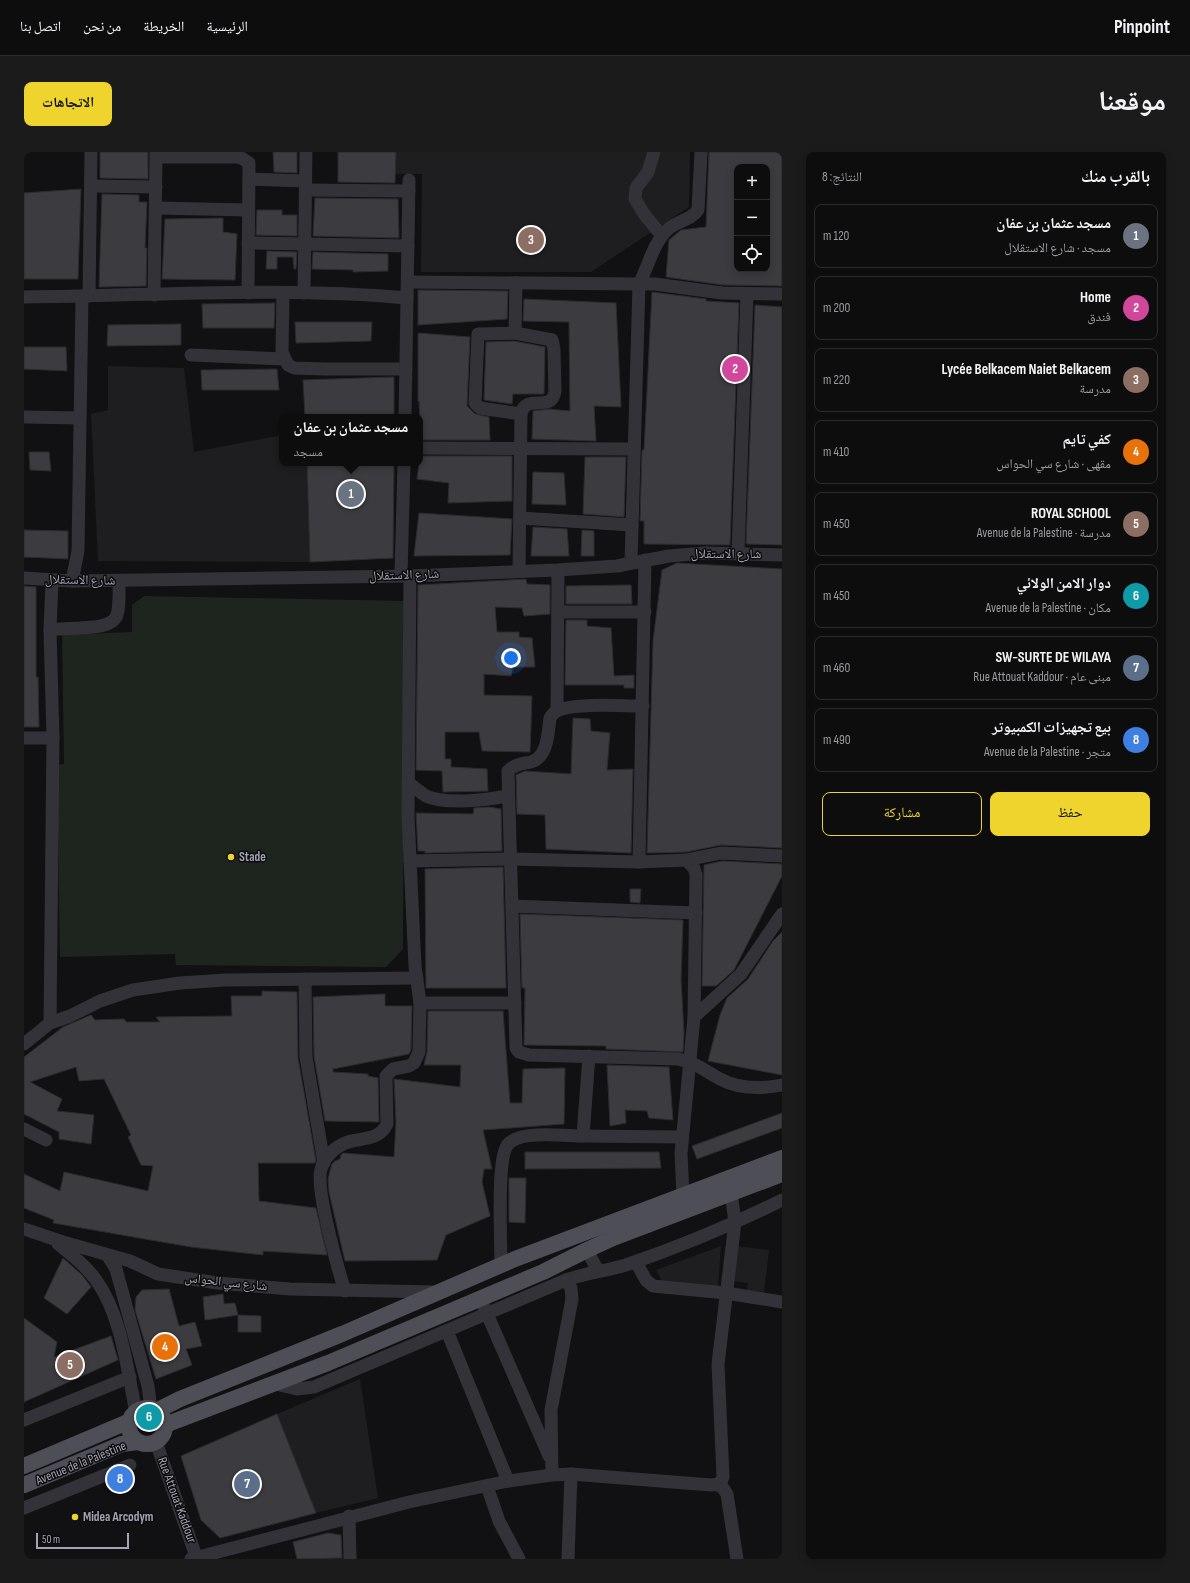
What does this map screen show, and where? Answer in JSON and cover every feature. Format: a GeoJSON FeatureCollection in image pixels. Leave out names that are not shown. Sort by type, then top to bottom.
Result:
{"type":"FeatureCollection","features":[{"type":"Feature","properties":{"kind":"main road","name":"Avenue de la Palestine"},"geometry":{"type":"LineString","coordinates":[[24,1466],[143,1413],[369,1323],[435,1292],[500,1265],[782,1158]]}},
{"type":"Feature","properties":{"kind":"main road"},"geometry":{"type":"LineString","coordinates":[[165,1425],[275,1384],[544,1272],[587,1250],[782,1174]]}},
{"type":"Feature","properties":{"kind":"main road"},"geometry":{"type":"LineString","coordinates":[[143,1413],[164,1420],[165,1425],[163,1435],[156,1442],[147,1444],[138,1442],[130,1433],[143,1413]]}},
{"type":"Feature","properties":{"kind":"main road","name":"Avenue de la Palestine"},"geometry":{"type":"LineString","coordinates":[[24,1485],[122,1444],[138,1442]]}},
{"type":"Feature","properties":{"kind":"street"},"geometry":{"type":"LineString","coordinates":[[72,581],[78,551],[79,418],[91,186],[91,152]]}},
{"type":"Feature","properties":{"kind":"street"},"geometry":{"type":"LineString","coordinates":[[304,294],[306,244],[306,152]]}},
{"type":"Feature","properties":{"kind":"street"},"geometry":{"type":"LineString","coordinates":[[654,152],[648,172],[636,188],[635,199],[662,236]]}},
{"type":"Feature","properties":{"kind":"street"},"geometry":{"type":"LineString","coordinates":[[631,563],[639,284],[662,236],[674,224],[694,216],[698,210],[700,152]]}},
{"type":"Feature","properties":{"kind":"street"},"geometry":{"type":"LineString","coordinates":[[154,295],[156,154],[240,155],[249,163],[248,293]]}},
{"type":"Feature","properties":{"kind":"street"},"geometry":{"type":"LineString","coordinates":[[250,179],[306,185],[409,185],[405,414]]}},
{"type":"Feature","properties":{"kind":"street"},"geometry":{"type":"LineString","coordinates":[[91,186],[156,187]]}},
{"type":"Feature","properties":{"kind":"street"},"geometry":{"type":"LineString","coordinates":[[156,208],[248,210]]}},
{"type":"Feature","properties":{"kind":"street"},"geometry":{"type":"LineString","coordinates":[[248,243],[408,246]]}},
{"type":"Feature","properties":{"kind":"street"},"geometry":{"type":"LineString","coordinates":[[408,282],[639,284],[722,293],[782,294]]}},
{"type":"Feature","properties":{"kind":"street"},"geometry":{"type":"LineString","coordinates":[[515,333],[516,283]]}},
{"type":"Feature","properties":{"kind":"street"},"geometry":{"type":"LineString","coordinates":[[24,297],[283,293],[407,298]]}},
{"type":"Feature","properties":{"kind":"street"},"geometry":{"type":"LineString","coordinates":[[283,293],[282,352],[288,366],[294,368],[406,369]]}},
{"type":"Feature","properties":{"kind":"street"},"geometry":{"type":"LineString","coordinates":[[738,553],[748,294]]}},
{"type":"Feature","properties":{"kind":"street"},"geometry":{"type":"LineString","coordinates":[[519,571],[521,414],[522,408],[526,404],[550,401],[554,397],[554,349],[552,340],[548,338],[515,333],[478,334],[475,403],[480,408],[521,414]]}},
{"type":"Feature","properties":{"kind":"street"},"geometry":{"type":"LineString","coordinates":[[191,355],[284,359]]}},
{"type":"Feature","properties":{"kind":"street"},"geometry":{"type":"LineString","coordinates":[[24,417],[79,418]]}},
{"type":"Feature","properties":{"kind":"street"},"geometry":{"type":"LineString","coordinates":[[423,448],[634,448]]}},
{"type":"Feature","properties":{"kind":"street"},"geometry":{"type":"LineString","coordinates":[[345,1291],[337,1263],[320,1184],[320,1170],[324,1162],[334,1150],[342,1144],[366,1139],[384,1130],[387,1124],[386,1076],[393,1069],[409,1066],[417,1058],[420,1002],[417,978],[410,861],[404,466]]}},
{"type":"Feature","properties":{"kind":"street"},"geometry":{"type":"LineString","coordinates":[[520,518],[632,525]]}},
{"type":"Feature","properties":{"kind":"street","name":"شارع الاستقلال"},"geometry":{"type":"LineString","coordinates":[[24,578],[52,581],[119,581],[405,576],[558,570],[631,563],[669,556],[738,553],[782,555]]}},
{"type":"Feature","properties":{"kind":"street"},"geometry":{"type":"LineString","coordinates":[[639,862],[645,560]]}},
{"type":"Feature","properties":{"kind":"street"},"geometry":{"type":"LineString","coordinates":[[557,710],[558,570]]}},
{"type":"Feature","properties":{"kind":"street"},"geometry":{"type":"LineString","coordinates":[[50,1023],[53,738],[50,630],[52,581]]}},
{"type":"Feature","properties":{"kind":"street"},"geometry":{"type":"LineString","coordinates":[[50,630],[60,628],[96,628],[111,623],[117,616],[119,581]]}},
{"type":"Feature","properties":{"kind":"street"},"geometry":{"type":"LineString","coordinates":[[558,612],[645,612]]}},
{"type":"Feature","properties":{"kind":"street"},"geometry":{"type":"LineString","coordinates":[[643,706],[585,707],[557,710],[550,718],[545,748],[541,756],[532,761],[513,766],[508,771],[515,1044],[519,1052],[529,1055],[589,1056],[690,1061],[721,1079],[734,1084],[755,1088],[782,1085]]}},
{"type":"Feature","properties":{"kind":"street"},"geometry":{"type":"LineString","coordinates":[[24,738],[53,738]]}},
{"type":"Feature","properties":{"kind":"street"},"geometry":{"type":"LineString","coordinates":[[408,783],[427,796],[453,801],[489,799],[508,796]]}},
{"type":"Feature","properties":{"kind":"street"},"geometry":{"type":"LineString","coordinates":[[410,861],[511,859],[639,862],[686,860],[721,853],[782,856]]}},
{"type":"Feature","properties":{"kind":"street"},"geometry":{"type":"LineString","coordinates":[[683,1195],[681,1174],[682,1137],[694,1017],[696,913],[696,875],[694,868],[686,860]]}},
{"type":"Feature","properties":{"kind":"street"},"geometry":{"type":"LineString","coordinates":[[512,906],[696,913]]}},
{"type":"Feature","properties":{"kind":"street"},"geometry":{"type":"LineString","coordinates":[[694,1017],[741,974],[782,914]]}},
{"type":"Feature","properties":{"kind":"street"},"geometry":{"type":"LineString","coordinates":[[24,1044],[50,1023],[70,1016],[100,1001],[133,990],[157,986],[225,980],[417,978]]}},
{"type":"Feature","properties":{"kind":"street"},"geometry":{"type":"LineString","coordinates":[[305,979],[306,1057],[324,1162]]}},
{"type":"Feature","properties":{"kind":"street"},"geometry":{"type":"LineString","coordinates":[[420,1002],[515,1003]]}},
{"type":"Feature","properties":{"kind":"street"},"geometry":{"type":"LineString","coordinates":[[582,1136],[589,1056]]}},
{"type":"Feature","properties":{"kind":"street"},"geometry":{"type":"LineString","coordinates":[[24,1128],[46,1140]]}},
{"type":"Feature","properties":{"kind":"street"},"geometry":{"type":"LineString","coordinates":[[500,1265],[501,1192],[504,1156],[506,1147],[512,1141],[526,1136],[682,1137]]}},
{"type":"Feature","properties":{"kind":"street"},"geometry":{"type":"LineString","coordinates":[[717,1484],[722,1481],[723,1477],[718,1364],[736,1222],[731,1193]]}},
{"type":"Feature","properties":{"kind":"street"},"geometry":{"type":"LineString","coordinates":[[275,1384],[298,1389],[314,1387],[566,1280],[583,1274],[612,1269],[636,1262],[736,1222],[782,1200]]}},
{"type":"Feature","properties":{"kind":"street","name":"شارع سي الحواس"},"geometry":{"type":"LineString","coordinates":[[24,1229],[108,1256],[130,1261],[158,1274],[173,1277],[218,1283],[345,1291],[435,1292]]}},
{"type":"Feature","properties":{"kind":"street"},"geometry":{"type":"LineString","coordinates":[[50,1238],[86,1268],[103,1292],[115,1323],[130,1377],[143,1413]]}},
{"type":"Feature","properties":{"kind":"street"},"geometry":{"type":"LineString","coordinates":[[587,1250],[598,1271]]}},
{"type":"Feature","properties":{"kind":"street"},"geometry":{"type":"LineString","coordinates":[[108,1256],[116,1269],[148,1386],[143,1413]]}},
{"type":"Feature","properties":{"kind":"street"},"geometry":{"type":"LineString","coordinates":[[636,1262],[646,1280],[653,1286],[726,1293],[782,1302]]}},
{"type":"Feature","properties":{"kind":"street"},"geometry":{"type":"LineString","coordinates":[[552,1475],[551,1410],[572,1298],[571,1288],[566,1280]]}},
{"type":"Feature","properties":{"kind":"street"},"geometry":{"type":"LineString","coordinates":[[480,1298],[488,1313],[551,1460]]}},
{"type":"Feature","properties":{"kind":"street"},"geometry":{"type":"LineString","coordinates":[[447,1331],[508,1482]]}},
{"type":"Feature","properties":{"kind":"street"},"geometry":{"type":"LineString","coordinates":[[24,1420],[130,1377]]}},
{"type":"Feature","properties":{"kind":"street","name":"Rue Attouat Kaddour"},"geometry":{"type":"LineString","coordinates":[[156,1442],[195,1558]]}},
{"type":"Feature","properties":{"kind":"street"},"geometry":{"type":"LineString","coordinates":[[24,1508],[130,1465]]}},
{"type":"Feature","properties":{"kind":"street"},"geometry":{"type":"LineString","coordinates":[[568,1559],[571,1474]]}},
{"type":"Feature","properties":{"kind":"street"},"geometry":{"type":"LineString","coordinates":[[195,1558],[349,1516],[508,1482],[552,1475],[571,1474],[717,1484],[723,1488],[727,1494],[738,1559]]}},
{"type":"Feature","properties":{"kind":"street"},"geometry":{"type":"LineString","coordinates":[[488,1486],[499,1522],[519,1559]]}},
{"type":"Feature","properties":{"kind":"street"},"geometry":{"type":"LineString","coordinates":[[349,1516],[350,1559]]}},
{"type":"Feature","properties":{"kind":"shaded area"},"geometry":{"type":"Polygon","coordinates":[[[396,152],[690,152],[689,207],[591,272],[421,272],[422,174],[395,174],[396,152]]]}},
{"type":"Feature","properties":{"kind":"shaded area"},"geometry":{"type":"Polygon","coordinates":[[[108,366],[184,368],[194,452],[279,436],[279,466],[307,466],[310,562],[98,561],[91,414],[108,410],[108,366]]]}},
{"type":"Feature","properties":{"kind":"shaded area","name":"Stade"},"geometry":{"type":"Polygon","coordinates":[[[144,596],[404,601],[403,949],[386,967],[176,965],[175,954],[60,957],[57,765],[64,764],[62,635],[132,632],[132,605],[144,596]]]}},
{"type":"Feature","properties":{"kind":"shaded area"},"geometry":{"type":"Polygon","coordinates":[[[721,1246],[718,1287],[663,1283],[656,1270],[721,1246]]]}},
{"type":"Feature","properties":{"kind":"shaded area"},"geometry":{"type":"Polygon","coordinates":[[[737,1246],[769,1250],[764,1292],[747,1290],[748,1283],[733,1281],[737,1246]]]}},
{"type":"Feature","properties":{"kind":"shaded area"},"geometry":{"type":"Polygon","coordinates":[[[360,1379],[378,1498],[316,1513],[277,1414],[360,1379]]]}},
{"type":"Feature","properties":{"kind":"building"},"geometry":{"type":"Polygon","coordinates":[[[100,152],[148,152],[148,179],[100,178],[100,152]]]}},
{"type":"Feature","properties":{"kind":"building"},"geometry":{"type":"Polygon","coordinates":[[[273,152],[297,152],[297,173],[274,172],[273,152]]]}},
{"type":"Feature","properties":{"kind":"building"},"geometry":{"type":"Polygon","coordinates":[[[338,152],[396,152],[395,183],[338,182],[338,152]]]}},
{"type":"Feature","properties":{"kind":"building"},"geometry":{"type":"Polygon","coordinates":[[[709,152],[782,152],[782,286],[723,285],[666,277],[669,240],[681,230],[706,227],[709,152]]]}},
{"type":"Feature","properties":{"kind":"building"},"geometry":{"type":"Polygon","coordinates":[[[81,189],[78,279],[24,279],[24,193],[81,189]]]}},
{"type":"Feature","properties":{"kind":"building"},"geometry":{"type":"Polygon","coordinates":[[[102,194],[139,195],[139,202],[147,202],[145,248],[147,248],[146,286],[99,287],[102,194]]]}},
{"type":"Feature","properties":{"kind":"building"},"geometry":{"type":"Polygon","coordinates":[[[315,198],[398,199],[399,238],[313,236],[315,198]]]}},
{"type":"Feature","properties":{"kind":"building"},"geometry":{"type":"Polygon","coordinates":[[[257,210],[282,210],[282,215],[297,215],[297,236],[256,235],[257,210]]]}},
{"type":"Feature","properties":{"kind":"building"},"geometry":{"type":"Polygon","coordinates":[[[223,218],[223,232],[237,234],[235,280],[162,279],[165,219],[223,218]]]}},
{"type":"Feature","properties":{"kind":"building"},"geometry":{"type":"Polygon","coordinates":[[[267,251],[297,252],[296,269],[294,269],[293,257],[277,257],[277,269],[266,269],[267,251]]]}},
{"type":"Feature","properties":{"kind":"building"},"geometry":{"type":"Polygon","coordinates":[[[313,252],[388,254],[388,271],[353,272],[353,270],[312,269],[313,252]]]}},
{"type":"Feature","properties":{"kind":"building"},"geometry":{"type":"Polygon","coordinates":[[[418,290],[508,291],[507,319],[418,325],[418,290]]]}},
{"type":"Feature","properties":{"kind":"building"},"geometry":{"type":"Polygon","coordinates":[[[652,292],[706,299],[706,301],[739,303],[730,545],[644,544],[644,521],[640,521],[642,450],[644,450],[652,292]]]}},
{"type":"Feature","properties":{"kind":"building"},"geometry":{"type":"Polygon","coordinates":[[[524,299],[616,303],[621,407],[594,406],[596,441],[532,439],[533,411],[549,409],[570,411],[569,322],[523,321],[524,299]]]}},
{"type":"Feature","properties":{"kind":"building"},"geometry":{"type":"Polygon","coordinates":[[[275,303],[274,328],[203,328],[202,304],[275,303]]]}},
{"type":"Feature","properties":{"kind":"building"},"geometry":{"type":"Polygon","coordinates":[[[755,305],[782,307],[782,545],[746,544],[755,305]]]}},
{"type":"Feature","properties":{"kind":"building"},"geometry":{"type":"Polygon","coordinates":[[[295,322],[372,322],[371,341],[296,343],[295,322]]]}},
{"type":"Feature","properties":{"kind":"building"},"geometry":{"type":"Polygon","coordinates":[[[181,324],[181,345],[107,346],[108,325],[181,324]]]}},
{"type":"Feature","properties":{"kind":"building"},"geometry":{"type":"Polygon","coordinates":[[[418,333],[470,337],[467,406],[475,414],[489,417],[490,440],[423,440],[423,414],[420,414],[418,401],[418,333]]]}},
{"type":"Feature","properties":{"kind":"building"},"geometry":{"type":"Polygon","coordinates":[[[514,341],[545,347],[544,394],[513,394],[512,404],[484,400],[486,342],[514,341]]]}},
{"type":"Feature","properties":{"kind":"building"},"geometry":{"type":"Polygon","coordinates":[[[24,347],[66,347],[67,371],[24,369],[24,347]]]}},
{"type":"Feature","properties":{"kind":"building"},"geometry":{"type":"Polygon","coordinates":[[[277,369],[279,390],[202,390],[201,370],[277,369]]]}},
{"type":"Feature","properties":{"kind":"building"},"geometry":{"type":"Polygon","coordinates":[[[394,377],[394,414],[305,414],[303,380],[394,377]]]}},
{"type":"Feature","properties":{"kind":"building"},"geometry":{"type":"Polygon","coordinates":[[[29,452],[49,452],[51,471],[30,470],[29,452]]]}},
{"type":"Feature","properties":{"kind":"building"},"geometry":{"type":"Polygon","coordinates":[[[423,456],[512,456],[512,501],[448,503],[449,483],[417,479],[419,466],[423,466],[423,456]]]}},
{"type":"Feature","properties":{"kind":"building"},"geometry":{"type":"Polygon","coordinates":[[[585,457],[626,457],[624,517],[583,514],[585,457]]]}},
{"type":"Feature","properties":{"kind":"building"},"geometry":{"type":"Polygon","coordinates":[[[307,466],[394,466],[393,558],[310,562],[307,466]]]}},
{"type":"Feature","properties":{"kind":"building"},"geometry":{"type":"Polygon","coordinates":[[[533,472],[564,473],[566,505],[532,504],[533,472]]]}},
{"type":"Feature","properties":{"kind":"building"},"geometry":{"type":"Polygon","coordinates":[[[419,513],[512,519],[510,555],[414,556],[419,513]]]}},
{"type":"Feature","properties":{"kind":"building"},"geometry":{"type":"Polygon","coordinates":[[[533,527],[567,529],[569,556],[531,556],[533,527]]]}},
{"type":"Feature","properties":{"kind":"building"},"geometry":{"type":"Polygon","coordinates":[[[24,530],[68,531],[68,559],[24,557],[24,530]]]}},
{"type":"Feature","properties":{"kind":"building"},"geometry":{"type":"Polygon","coordinates":[[[582,530],[594,531],[594,556],[581,556],[582,530]]]}},
{"type":"Feature","properties":{"kind":"building"},"geometry":{"type":"Polygon","coordinates":[[[677,563],[782,569],[782,848],[721,845],[686,852],[647,853],[653,641],[662,570],[677,563]]]}},
{"type":"Feature","properties":{"kind":"building"},"geometry":{"type":"Polygon","coordinates":[[[526,579],[527,584],[550,585],[550,614],[524,616],[522,608],[495,607],[497,632],[519,632],[519,637],[532,638],[535,667],[513,667],[511,676],[484,674],[484,695],[532,696],[530,752],[482,751],[479,732],[445,732],[445,759],[451,759],[451,767],[487,769],[488,791],[443,792],[442,771],[416,770],[418,585],[526,579]]]}},
{"type":"Feature","properties":{"kind":"building"},"geometry":{"type":"Polygon","coordinates":[[[631,585],[632,604],[566,604],[566,586],[631,585]]]}},
{"type":"Feature","properties":{"kind":"building"},"geometry":{"type":"Polygon","coordinates":[[[24,586],[36,587],[36,677],[38,677],[39,727],[24,727],[24,586]]]}},
{"type":"Feature","properties":{"kind":"building"},"geometry":{"type":"Polygon","coordinates":[[[566,620],[587,620],[587,626],[611,628],[614,676],[634,675],[634,688],[624,688],[624,685],[565,685],[566,620]]]}},
{"type":"Feature","properties":{"kind":"building"},"geometry":{"type":"Polygon","coordinates":[[[573,718],[590,719],[591,731],[610,733],[607,770],[633,769],[631,853],[546,849],[545,815],[517,814],[516,775],[525,771],[571,774],[573,718]]]}},
{"type":"Feature","properties":{"kind":"building"},"geometry":{"type":"Polygon","coordinates":[[[489,807],[501,809],[502,851],[425,853],[425,851],[418,851],[416,813],[473,814],[474,808],[489,807]]]}},
{"type":"Feature","properties":{"kind":"building"},"geometry":{"type":"Polygon","coordinates":[[[722,861],[782,864],[782,876],[734,970],[716,986],[702,986],[704,865],[722,861]]]}},
{"type":"Feature","properties":{"kind":"building"},"geometry":{"type":"Polygon","coordinates":[[[503,867],[506,988],[426,988],[425,869],[503,867]]]}},
{"type":"Feature","properties":{"kind":"building"},"geometry":{"type":"Polygon","coordinates":[[[630,889],[641,889],[640,903],[630,902],[630,889]]]}},
{"type":"Feature","properties":{"kind":"building"},"geometry":{"type":"Polygon","coordinates":[[[520,914],[683,920],[681,979],[684,1033],[683,1052],[606,1049],[606,1046],[524,1045],[525,988],[522,988],[520,914]]]}},
{"type":"Feature","properties":{"kind":"building"},"geometry":{"type":"Polygon","coordinates":[[[782,932],[782,1075],[708,1061],[720,1015],[727,998],[748,979],[773,941],[782,932]]]}},
{"type":"Feature","properties":{"kind":"building"},"geometry":{"type":"Polygon","coordinates":[[[262,991],[297,992],[298,1058],[316,1161],[315,1163],[258,1163],[259,1201],[316,1208],[327,1255],[263,1251],[263,1255],[191,1247],[53,1223],[54,1220],[24,1208],[24,1174],[60,1191],[64,1172],[148,1191],[153,1166],[141,1165],[128,1137],[131,1135],[104,1079],[79,1081],[76,1067],[30,1082],[62,1099],[57,1111],[94,1115],[91,1144],[59,1139],[59,1132],[24,1114],[24,1057],[63,1027],[91,1015],[95,1020],[124,1019],[126,1022],[160,1022],[156,1017],[232,1016],[231,996],[262,996],[262,991]]]}},
{"type":"Feature","properties":{"kind":"building"},"geometry":{"type":"Polygon","coordinates":[[[385,994],[385,1006],[412,1006],[411,1050],[409,1054],[333,1069],[333,1072],[368,1074],[368,1076],[378,1078],[379,1122],[325,1121],[314,1056],[313,997],[385,994]]]}},
{"type":"Feature","properties":{"kind":"building"},"geometry":{"type":"Polygon","coordinates":[[[428,1011],[503,1011],[510,1103],[522,1103],[523,1069],[565,1068],[564,1124],[483,1130],[492,1169],[484,1169],[482,1182],[490,1216],[446,1235],[437,1260],[345,1261],[329,1192],[328,1179],[332,1164],[340,1159],[343,1153],[394,1157],[396,1122],[394,1079],[460,1087],[461,1065],[424,1065],[427,1052],[428,1011]]]}},
{"type":"Feature","properties":{"kind":"building"},"geometry":{"type":"Polygon","coordinates":[[[607,1065],[669,1067],[673,1120],[649,1118],[647,1111],[625,1110],[626,1123],[610,1126],[607,1065]]]}},
{"type":"Feature","properties":{"kind":"building"},"geometry":{"type":"Polygon","coordinates":[[[782,1113],[782,1128],[697,1159],[692,1146],[782,1113]]]}},
{"type":"Feature","properties":{"kind":"building"},"geometry":{"type":"Polygon","coordinates":[[[525,1152],[659,1152],[661,1168],[525,1169],[525,1152]]]}},
{"type":"Feature","properties":{"kind":"building"},"geometry":{"type":"Polygon","coordinates":[[[509,1178],[526,1178],[525,1223],[509,1222],[509,1178]]]}},
{"type":"Feature","properties":{"kind":"building"},"geometry":{"type":"Polygon","coordinates":[[[63,1258],[82,1275],[91,1287],[67,1314],[44,1298],[63,1258]]]}},
{"type":"Feature","properties":{"kind":"building"},"geometry":{"type":"Polygon","coordinates":[[[169,1289],[179,1326],[195,1322],[202,1346],[186,1349],[192,1365],[156,1379],[135,1310],[136,1297],[142,1290],[169,1289]]]}},
{"type":"Feature","properties":{"kind":"building"},"geometry":{"type":"Polygon","coordinates":[[[223,1294],[224,1304],[235,1303],[238,1315],[205,1320],[203,1297],[223,1294]]]}},
{"type":"Feature","properties":{"kind":"building"},"geometry":{"type":"Polygon","coordinates":[[[238,1315],[261,1316],[261,1332],[238,1332],[238,1315]]]}},
{"type":"Feature","properties":{"kind":"building"},"geometry":{"type":"Polygon","coordinates":[[[24,1318],[57,1342],[54,1357],[111,1336],[118,1360],[24,1402],[24,1318]]]}},
{"type":"Feature","properties":{"kind":"building"},"geometry":{"type":"Polygon","coordinates":[[[277,1414],[316,1513],[220,1538],[201,1520],[181,1456],[277,1414]]]}},
{"type":"Feature","properties":{"kind":"building"},"geometry":{"type":"Polygon","coordinates":[[[328,1533],[341,1535],[342,1558],[297,1559],[293,1542],[328,1533]]]}},
{"type":"Feature","properties":{"kind":"place","name":"Lycée Belkacem Naiet Belkacem"},"geometry":{"type":"Point","coordinates":[531,240]}},
{"type":"Feature","properties":{"kind":"place","name":"Home"},"geometry":{"type":"Point","coordinates":[735,369]}},
{"type":"Feature","properties":{"kind":"place","name":"مسجد عثمان بن عفان"},"geometry":{"type":"Point","coordinates":[351,494]}},
{"type":"Feature","properties":{"kind":"place","name":"Stade"},"geometry":{"type":"Point","coordinates":[231,857]}},
{"type":"Feature","properties":{"kind":"place","name":"كفي تايم"},"geometry":{"type":"Point","coordinates":[165,1347]}},
{"type":"Feature","properties":{"kind":"place","name":"ROYAL SCHOOL"},"geometry":{"type":"Point","coordinates":[70,1365]}},
{"type":"Feature","properties":{"kind":"place","name":"دوار الامن الولائي"},"geometry":{"type":"Point","coordinates":[149,1417]}},
{"type":"Feature","properties":{"kind":"place","name":"بيع تجهيزات الكمبيوتر"},"geometry":{"type":"Point","coordinates":[120,1479]}},
{"type":"Feature","properties":{"kind":"place","name":"SW-SURTE DE WILAYA"},"geometry":{"type":"Point","coordinates":[247,1484]}},
{"type":"Feature","properties":{"kind":"place","name":"Midea Arcodym"},"geometry":{"type":"Point","coordinates":[75,1517]}}]}
